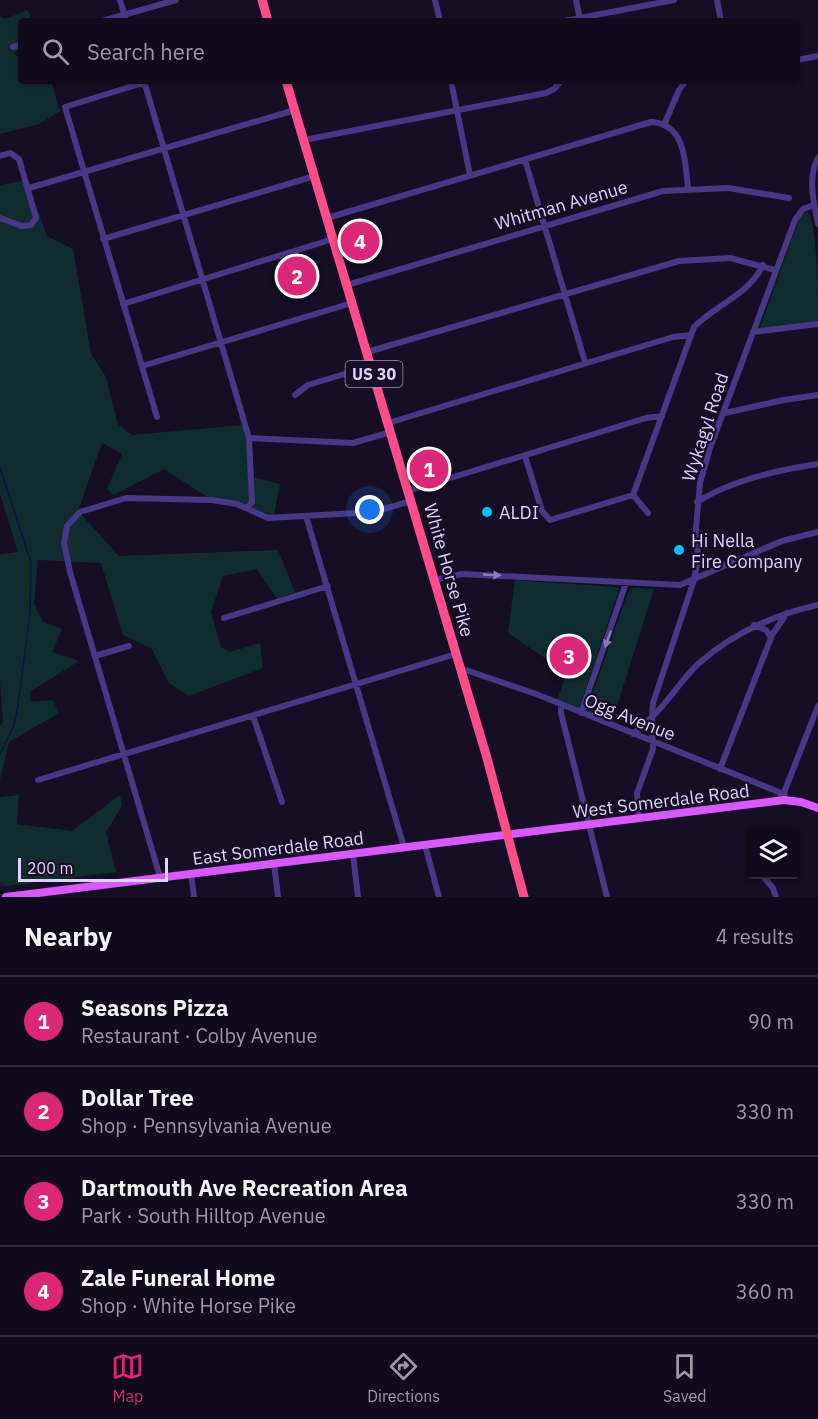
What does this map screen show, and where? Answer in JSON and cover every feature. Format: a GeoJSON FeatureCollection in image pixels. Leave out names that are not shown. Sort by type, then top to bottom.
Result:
{"type":"FeatureCollection","features":[{"type":"Feature","properties":{"kind":"highway"},"geometry":{"type":"LineString","coordinates":[[262,0],[267,18]]}},
{"type":"Feature","properties":{"kind":"highway","name":"White Horse Pike"},"geometry":{"type":"LineString","coordinates":[[287,84],[435,580],[524,897]]}},
{"type":"Feature","properties":{"kind":"main road","name":"West Somerdale Road"},"geometry":{"type":"LineString","coordinates":[[507,835],[784,800],[801,802],[818,808]]}},
{"type":"Feature","properties":{"kind":"main road","name":"East Somerdale Road"},"geometry":{"type":"LineString","coordinates":[[6,897],[507,835]]}},
{"type":"Feature","properties":{"kind":"street"},"geometry":{"type":"LineString","coordinates":[[120,0],[125,18],[176,0]]}},
{"type":"Feature","properties":{"kind":"street"},"geometry":{"type":"LineString","coordinates":[[435,0],[439,18]]}},
{"type":"Feature","properties":{"kind":"street"},"geometry":{"type":"LineString","coordinates":[[576,0],[580,18]]}},
{"type":"Feature","properties":{"kind":"street"},"geometry":{"type":"LineString","coordinates":[[589,18],[674,0]]}},
{"type":"Feature","properties":{"kind":"street"},"geometry":{"type":"LineString","coordinates":[[717,0],[720,18]]}},
{"type":"Feature","properties":{"kind":"street"},"geometry":{"type":"LineString","coordinates":[[13,47],[18,46]]}},
{"type":"Feature","properties":{"kind":"street"},"geometry":{"type":"LineString","coordinates":[[800,59],[818,56]]}},
{"type":"Feature","properties":{"kind":"street"},"geometry":{"type":"LineString","coordinates":[[137,84],[65,107],[157,417]]}},
{"type":"Feature","properties":{"kind":"street"},"geometry":{"type":"LineString","coordinates":[[147,84],[163,149],[249,438],[252,502],[247,508]]}},
{"type":"Feature","properties":{"kind":"street"},"geometry":{"type":"LineString","coordinates":[[453,84],[470,175]]}},
{"type":"Feature","properties":{"kind":"street"},"geometry":{"type":"LineString","coordinates":[[304,140],[550,91],[558,84]]}},
{"type":"Feature","properties":{"kind":"street"},"geometry":{"type":"LineString","coordinates":[[664,125],[684,84]]}},
{"type":"Feature","properties":{"kind":"street"},"geometry":{"type":"LineString","coordinates":[[29,188],[296,110]]}},
{"type":"Feature","properties":{"kind":"street"},"geometry":{"type":"LineString","coordinates":[[327,218],[651,122],[664,125],[678,136],[682,145],[688,188]]}},
{"type":"Feature","properties":{"kind":"street"},"geometry":{"type":"LineString","coordinates":[[0,156],[15,154],[29,188],[36,218],[31,225],[22,226],[0,218]]}},
{"type":"Feature","properties":{"kind":"street"},"geometry":{"type":"LineString","coordinates":[[818,158],[812,172],[818,224]]}},
{"type":"Feature","properties":{"kind":"street"},"geometry":{"type":"LineString","coordinates":[[525,160],[585,362]]}},
{"type":"Feature","properties":{"kind":"street"},"geometry":{"type":"LineString","coordinates":[[103,239],[315,176]]}},
{"type":"Feature","properties":{"kind":"street","name":"Whitman Avenue"},"geometry":{"type":"LineString","coordinates":[[346,285],[663,191],[688,188],[739,189],[789,198]]}},
{"type":"Feature","properties":{"kind":"street","name":"Wykagyl Road"},"geometry":{"type":"LineString","coordinates":[[654,743],[653,703],[694,580],[698,559],[697,502],[710,448],[725,413],[775,270],[798,214],[808,206],[814,205]]}},
{"type":"Feature","properties":{"kind":"street"},"geometry":{"type":"LineString","coordinates":[[123,304],[333,239]]}},
{"type":"Feature","properties":{"kind":"street"},"geometry":{"type":"LineString","coordinates":[[367,352],[679,261],[730,258],[775,270]]}},
{"type":"Feature","properties":{"kind":"street"},"geometry":{"type":"LineString","coordinates":[[633,495],[694,327],[702,319],[741,295],[758,276],[763,266]]}},
{"type":"Feature","properties":{"kind":"street"},"geometry":{"type":"LineString","coordinates":[[142,366],[352,303]]}},
{"type":"Feature","properties":{"kind":"street"},"geometry":{"type":"LineString","coordinates":[[753,332],[818,324]]}},
{"type":"Feature","properties":{"kind":"street"},"geometry":{"type":"LineString","coordinates":[[249,438],[353,443],[389,427],[585,362],[673,337],[691,335]]}},
{"type":"Feature","properties":{"kind":"street"},"geometry":{"type":"LineString","coordinates":[[295,395],[308,385],[371,366]]}},
{"type":"Feature","properties":{"kind":"street"},"geometry":{"type":"LineString","coordinates":[[725,413],[818,395]]}},
{"type":"Feature","properties":{"kind":"street"},"geometry":{"type":"LineString","coordinates":[[160,877],[64,543],[67,526],[80,512],[138,497],[211,500],[247,508],[268,518],[374,512],[410,496],[525,456],[646,418],[662,416]]}},
{"type":"Feature","properties":{"kind":"street"},"geometry":{"type":"LineString","coordinates":[[525,456],[546,518],[556,519],[633,495]]}},
{"type":"Feature","properties":{"kind":"street"},"geometry":{"type":"LineString","coordinates":[[697,502],[712,492],[741,481],[818,464]]}},
{"type":"Feature","properties":{"kind":"street"},"geometry":{"type":"LineString","coordinates":[[633,495],[648,513]]}},
{"type":"Feature","properties":{"kind":"street"},"geometry":{"type":"LineString","coordinates":[[306,516],[404,847]]}},
{"type":"Feature","properties":{"kind":"street"},"geometry":{"type":"LineString","coordinates":[[435,580],[462,574],[680,585],[782,541],[818,532]]}},
{"type":"Feature","properties":{"kind":"street"},"geometry":{"type":"LineString","coordinates":[[581,713],[626,584]]}},
{"type":"Feature","properties":{"kind":"street"},"geometry":{"type":"LineString","coordinates":[[224,618],[328,586]]}},
{"type":"Feature","properties":{"kind":"street"},"geometry":{"type":"LineString","coordinates":[[633,734],[652,717],[698,664],[754,625],[789,612],[818,605]]}},
{"type":"Feature","properties":{"kind":"street"},"geometry":{"type":"LineString","coordinates":[[720,769],[771,639],[779,622],[789,612]]}},
{"type":"Feature","properties":{"kind":"street"},"geometry":{"type":"LineString","coordinates":[[754,625],[766,630],[771,639]]}},
{"type":"Feature","properties":{"kind":"street"},"geometry":{"type":"LineString","coordinates":[[95,656],[129,646]]}},
{"type":"Feature","properties":{"kind":"street"},"geometry":{"type":"LineString","coordinates":[[39,780],[357,686],[456,654]]}},
{"type":"Feature","properties":{"kind":"street","name":"Ogg Avenue"},"geometry":{"type":"LineString","coordinates":[[460,668],[561,704],[779,792],[784,800]]}},
{"type":"Feature","properties":{"kind":"street"},"geometry":{"type":"LineString","coordinates":[[561,704],[561,713],[607,897]]}},
{"type":"Feature","properties":{"kind":"street"},"geometry":{"type":"LineString","coordinates":[[784,800],[785,790],[817,711]]}},
{"type":"Feature","properties":{"kind":"street"},"geometry":{"type":"LineString","coordinates":[[253,716],[282,802]]}},
{"type":"Feature","properties":{"kind":"street"},"geometry":{"type":"LineString","coordinates":[[639,819],[637,793],[654,743]]}},
{"type":"Feature","properties":{"kind":"street"},"geometry":{"type":"LineString","coordinates":[[425,845],[439,897]]}},
{"type":"Feature","properties":{"kind":"street"},"geometry":{"type":"LineString","coordinates":[[353,854],[358,897]]}},
{"type":"Feature","properties":{"kind":"street"},"geometry":{"type":"LineString","coordinates":[[274,863],[278,897]]}},
{"type":"Feature","properties":{"kind":"street"},"geometry":{"type":"LineString","coordinates":[[191,873],[194,897]]}},
{"type":"Feature","properties":{"kind":"street"},"geometry":{"type":"LineString","coordinates":[[765,879],[773,888],[776,897]]}},
{"type":"Feature","properties":{"kind":"green space"},"geometry":{"type":"Polygon","coordinates":[[[28,10],[31,18],[18,18],[18,50],[14,53],[18,57],[18,84],[52,84],[60,111],[39,124],[0,134],[0,16],[5,19],[28,10]]]}},
{"type":"Feature","properties":{"kind":"green space"},"geometry":{"type":"Polygon","coordinates":[[[27,180],[47,236],[73,249],[91,354],[106,377],[118,424],[132,435],[243,425],[253,477],[280,484],[273,520],[212,500],[164,469],[114,495],[107,489],[122,454],[102,443],[78,511],[119,556],[278,550],[295,592],[277,599],[257,569],[223,576],[211,612],[221,647],[230,652],[260,643],[263,668],[189,696],[169,683],[152,649],[123,635],[101,563],[38,560],[34,604],[43,622],[62,629],[52,652],[79,661],[30,692],[31,702],[53,700],[59,713],[9,742],[0,780],[0,726],[3,722],[0,682],[0,554],[18,552],[0,494],[0,185],[27,180]]]}},
{"type":"Feature","properties":{"kind":"green space"},"geometry":{"type":"Polygon","coordinates":[[[807,212],[811,218],[815,245],[818,322],[761,330],[760,327],[800,217],[807,212]]]}},
{"type":"Feature","properties":{"kind":"green space"},"geometry":{"type":"Polygon","coordinates":[[[515,580],[619,589],[579,709],[557,700],[567,673],[508,633],[515,580]]]}},
{"type":"Feature","properties":{"kind":"green space"},"geometry":{"type":"Polygon","coordinates":[[[633,588],[654,589],[612,722],[586,712],[628,592],[633,588]]]}},
{"type":"Feature","properties":{"kind":"green space"},"geometry":{"type":"Polygon","coordinates":[[[19,795],[17,824],[72,831],[120,795],[122,806],[106,832],[116,872],[0,887],[0,797],[19,795]]]}},
{"type":"Feature","properties":{"kind":"waterway"},"geometry":{"type":"LineString","coordinates":[[0,468],[31,563],[30,614],[18,705],[14,725],[0,754]]}},
{"type":"Feature","properties":{"kind":"waterway"},"geometry":{"type":"LineString","coordinates":[[0,883],[10,893]]}},
{"type":"Feature","properties":{"kind":"place","name":"Zale Funeral Home"},"geometry":{"type":"Point","coordinates":[360,241]}},
{"type":"Feature","properties":{"kind":"place","name":"Dollar Tree"},"geometry":{"type":"Point","coordinates":[297,276]}},
{"type":"Feature","properties":{"kind":"place","name":"Seasons Pizza"},"geometry":{"type":"Point","coordinates":[429,469]}},
{"type":"Feature","properties":{"kind":"place","name":"ALDI"},"geometry":{"type":"Point","coordinates":[487,512]}},
{"type":"Feature","properties":{"kind":"place","name":"Hi Nella Fire Company"},"geometry":{"type":"Point","coordinates":[679,550]}},
{"type":"Feature","properties":{"kind":"place","name":"Dartmouth Ave Recreation Area"},"geometry":{"type":"Point","coordinates":[569,656]}}]}
